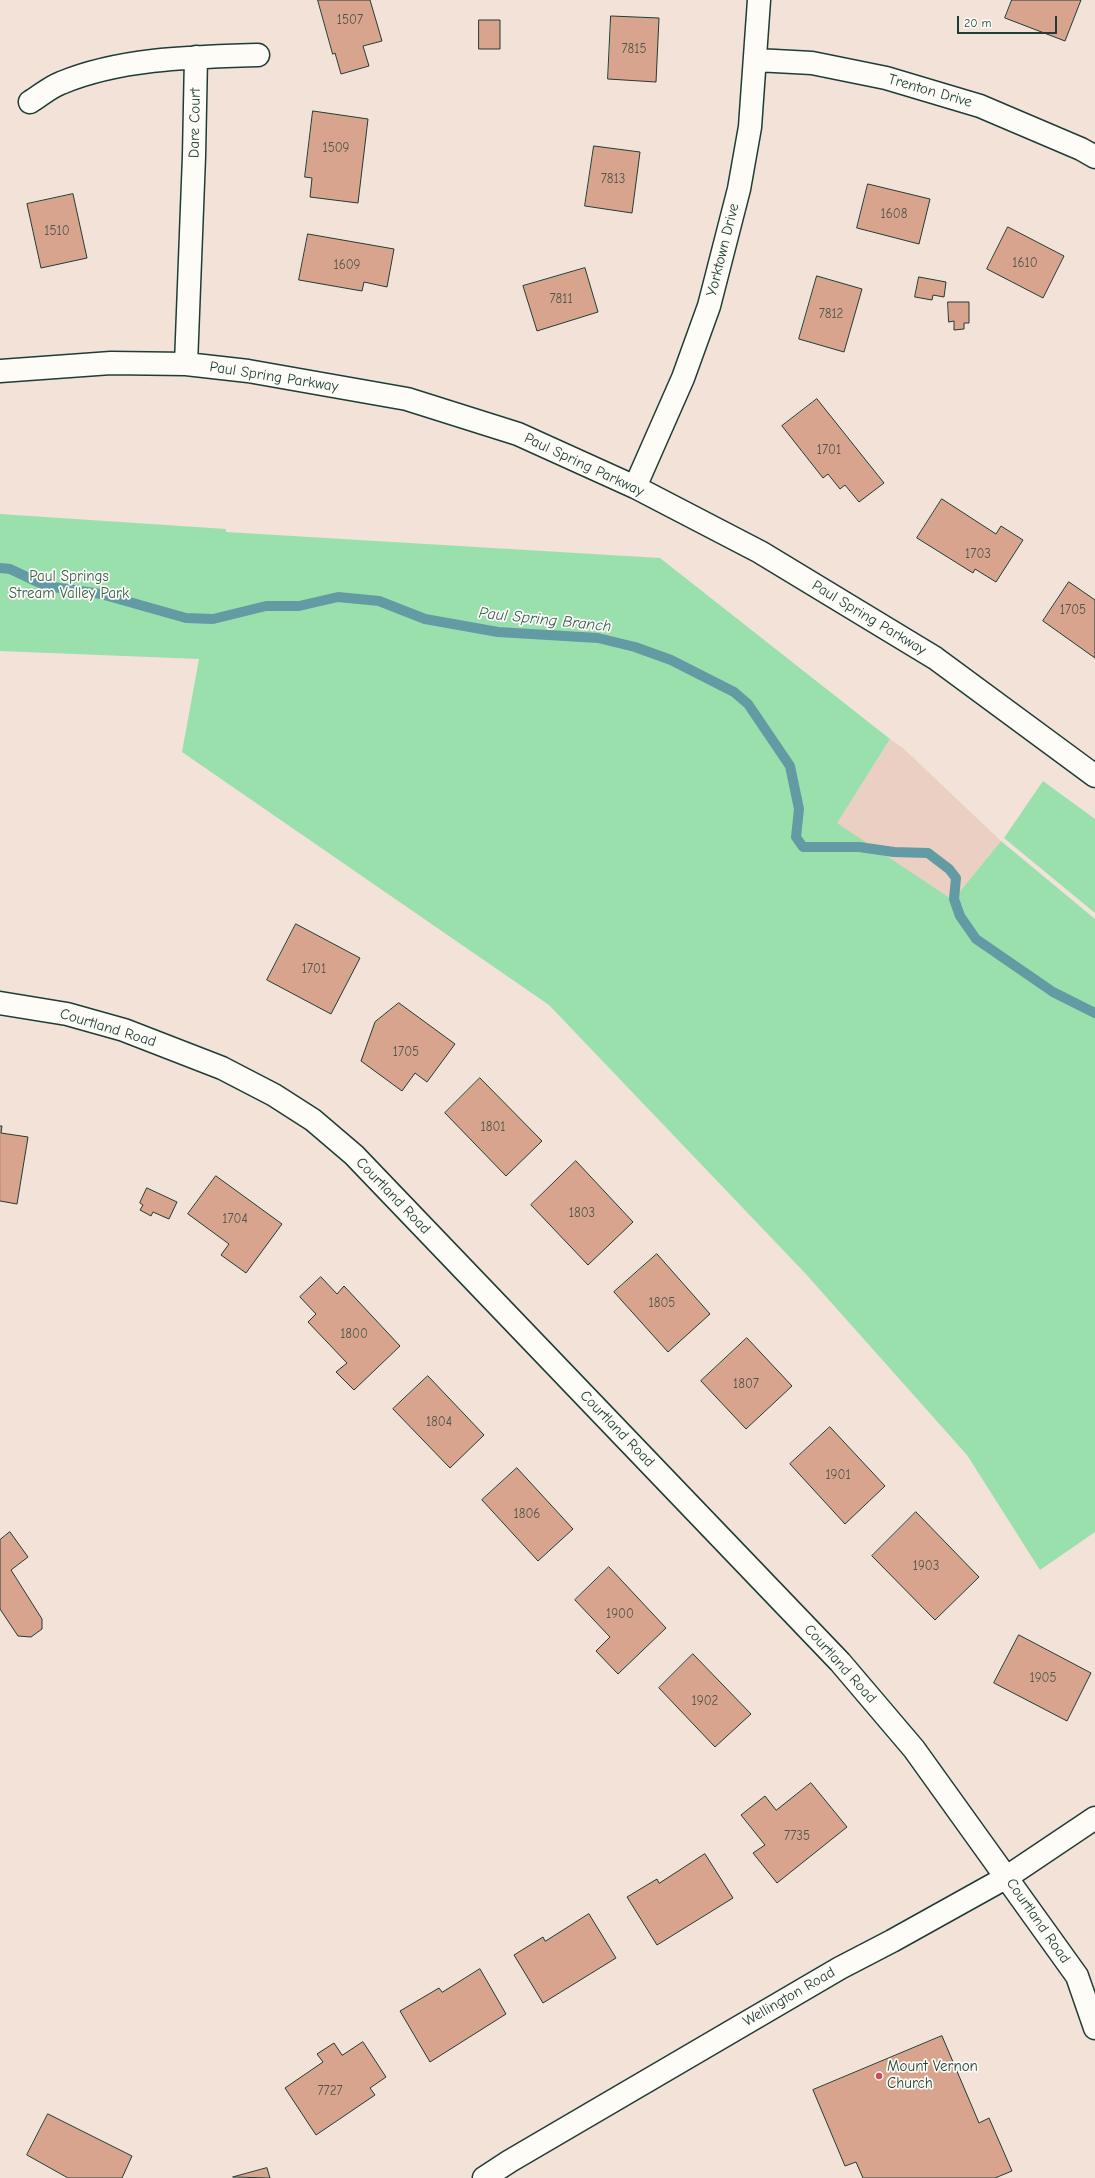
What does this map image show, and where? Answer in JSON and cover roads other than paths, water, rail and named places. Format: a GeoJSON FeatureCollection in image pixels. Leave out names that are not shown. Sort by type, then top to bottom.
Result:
{"type":"FeatureCollection","features":[{"type":"Feature","properties":{"kind":"street","name":"Yorktown Drive"},"geometry":{"type":"LineString","coordinates":[[635,487],[683,378],[709,306],[740,182],[750,127],[756,60],[759,0]]}},
{"type":"Feature","properties":{"kind":"street"},"geometry":{"type":"LineString","coordinates":[[30,102],[60,83],[103,68],[196,57],[258,55]]}},
{"type":"Feature","properties":{"kind":"street","name":"Dare Court"},"geometry":{"type":"LineString","coordinates":[[186,364],[194,156],[196,57]]}},
{"type":"Feature","properties":{"kind":"street","name":"Trenton Drive"},"geometry":{"type":"LineString","coordinates":[[756,60],[812,64],[886,78],[980,106],[1081,149],[1095,157]]}},
{"type":"Feature","properties":{"kind":"street","name":"Paul Spring Parkway"},"geometry":{"type":"LineString","coordinates":[[0,371],[111,363],[186,364],[248,371],[407,399],[518,434],[635,487],[760,552],[935,658],[1095,776]]}},
{"type":"Feature","properties":{"kind":"street","name":"Courtland Road"},"geometry":{"type":"LineString","coordinates":[[0,1003],[67,1014],[124,1030],[222,1068],[274,1095],[312,1120],[354,1155],[840,1662],[914,1749],[1077,1976],[1095,2028]]}},
{"type":"Feature","properties":{"kind":"street","name":"Wellington Road"},"geometry":{"type":"LineString","coordinates":[[484,2178],[510,2161],[840,1968],[892,1942],[1007,1877],[1095,1818]]}},
{"type":"Feature","properties":{"kind":"waterway","name":"Paul Spring Branch"},"geometry":{"type":"LineString","coordinates":[[0,568],[10,569],[46,586],[101,594],[186,618],[213,619],[266,606],[299,606],[338,597],[379,601],[425,619],[498,632],[598,638],[635,647],[671,660],[734,692],[748,704],[790,766],[799,809],[796,837],[803,847],[859,847],[894,852],[928,853],[949,869],[956,878],[954,899],[960,916],[976,939],[1053,992],[1095,1013]]}},
{"type":"Feature","properties":{"kind":"place","name":"Mount Vernon Church"},"geometry":{"type":"Point","coordinates":[879,2076]}},
{"type":"Feature","properties":{"kind":"park label","name":"Paul Springs Stream Valley Park"},"geometry":{"type":"Point","coordinates":[69,586]}}]}
